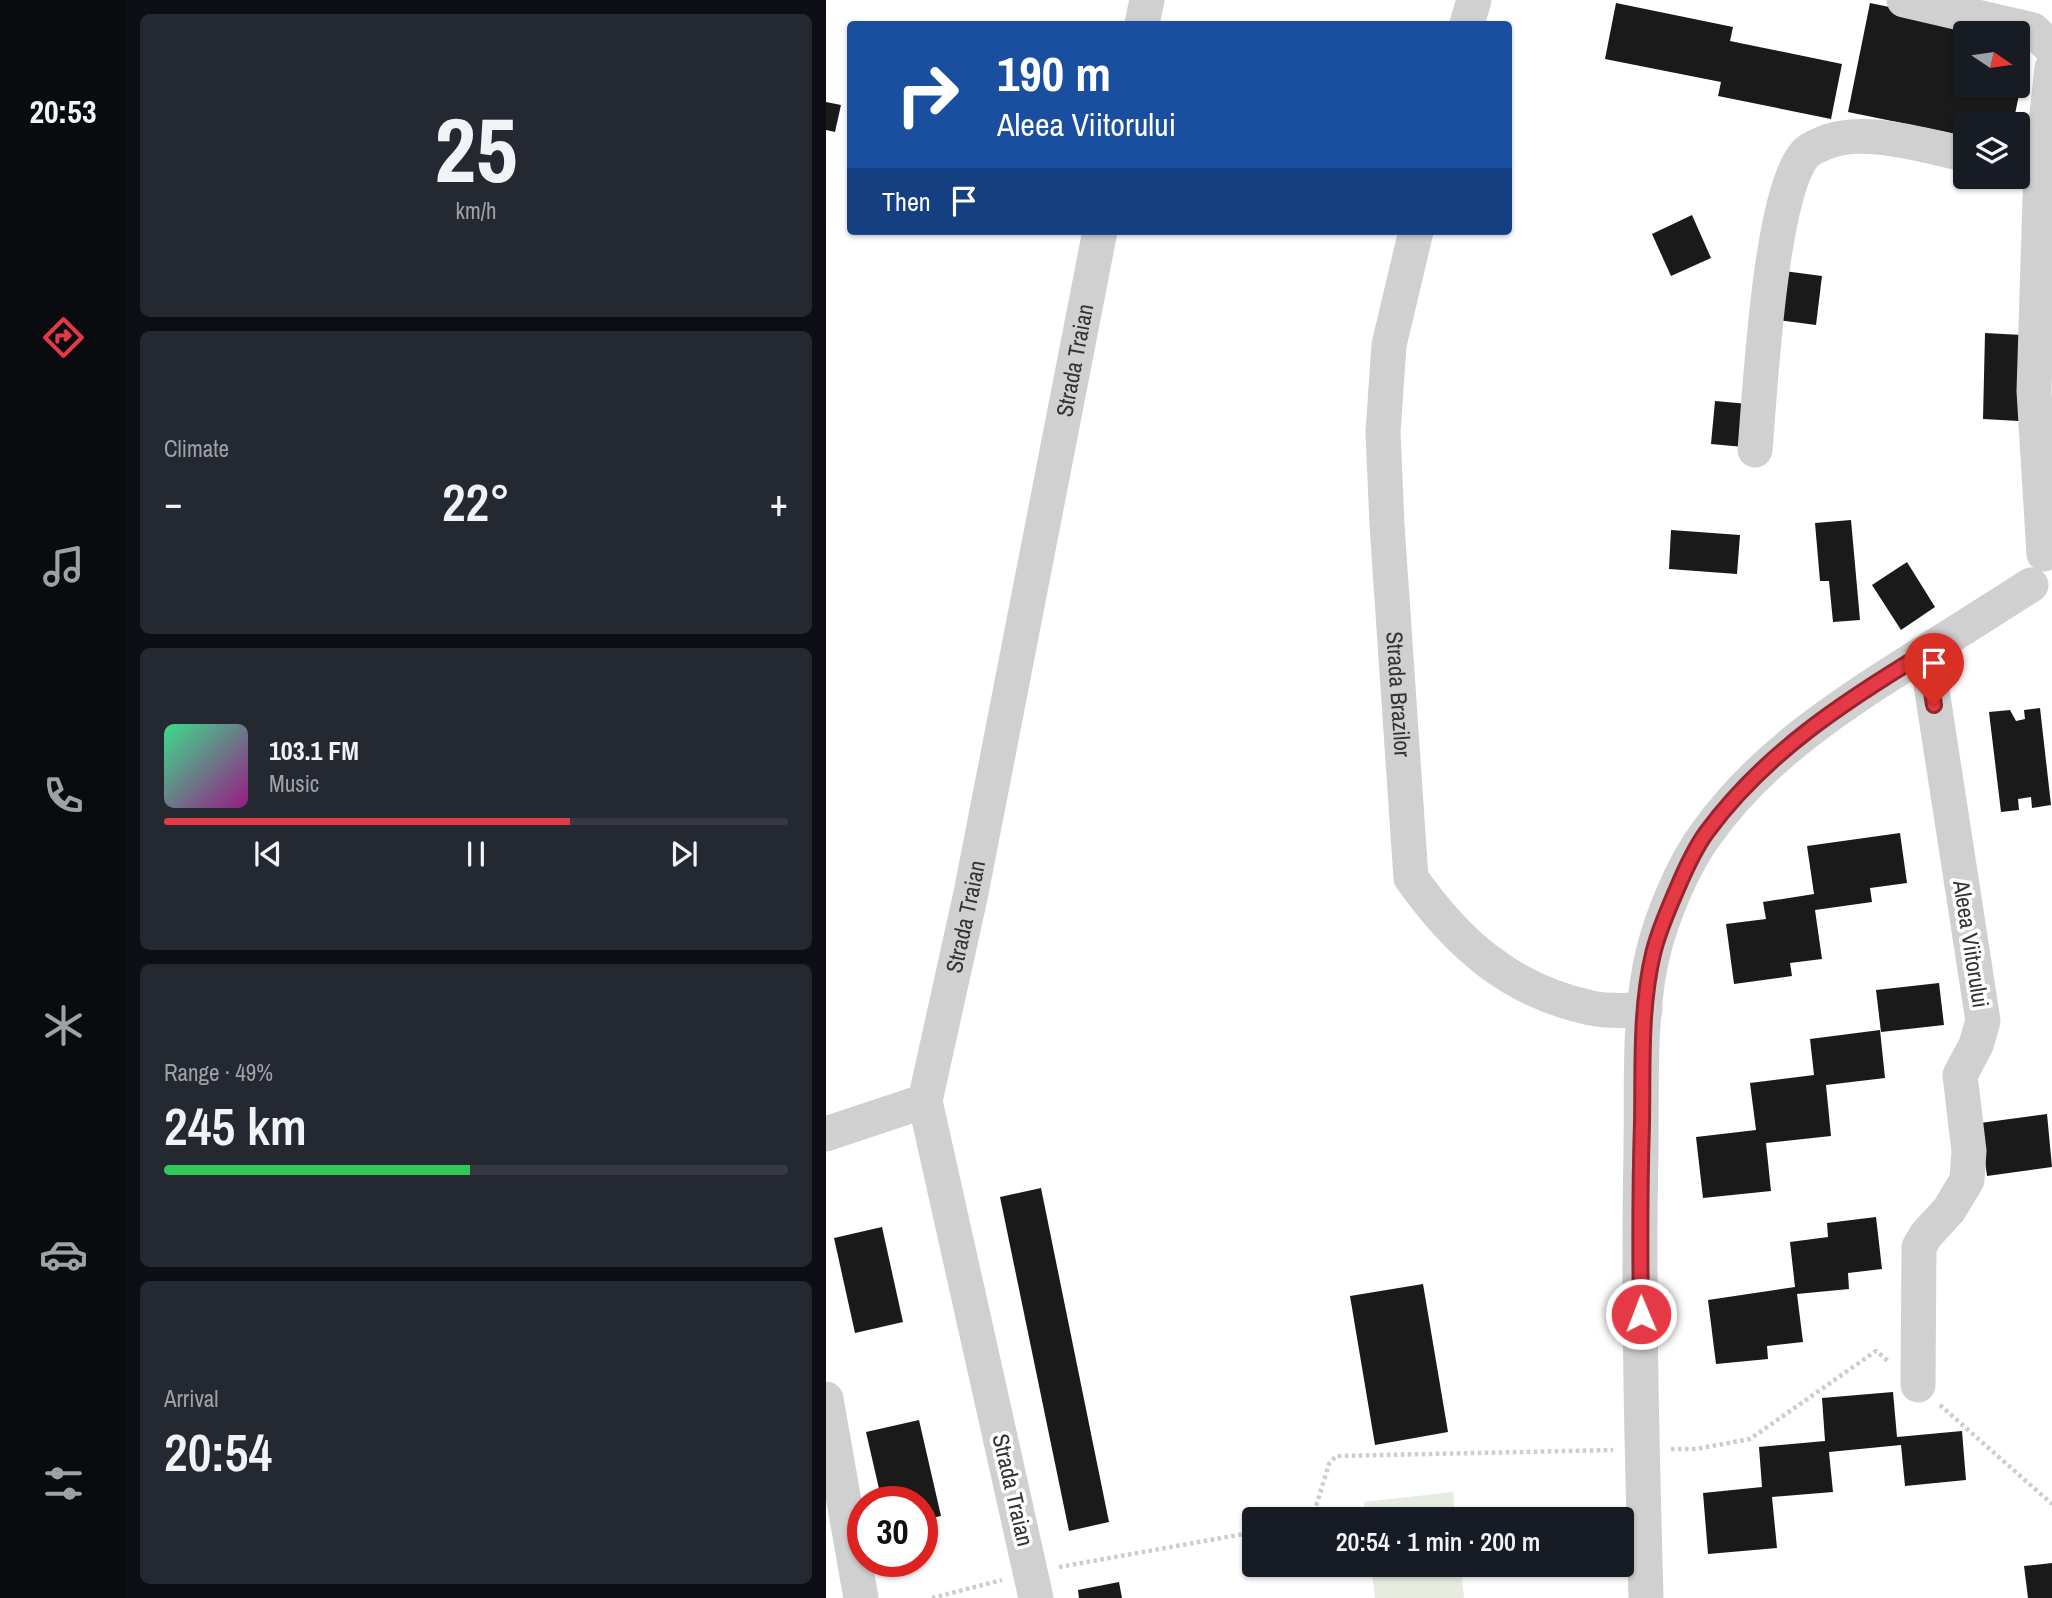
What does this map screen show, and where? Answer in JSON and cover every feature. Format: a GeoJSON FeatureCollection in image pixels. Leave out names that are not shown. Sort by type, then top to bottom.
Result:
{"type":"FeatureCollection","features":[{"type":"Feature","properties":{"kind":"street"},"geometry":{"type":"LineString","coordinates":[[1143,21],[1147,0]]}},
{"type":"Feature","properties":{"kind":"street"},"geometry":{"type":"LineString","coordinates":[[1468,21],[1474,0]]}},
{"type":"Feature","properties":{"kind":"street"},"geometry":{"type":"LineString","coordinates":[[1904,0],[2033,30],[2052,49]]}},
{"type":"Feature","properties":{"kind":"street"},"geometry":{"type":"LineString","coordinates":[[1646,1598],[1639,1233],[1645,1010],[1653,953],[1687,865],[1705,834],[1779,752],[1828,714],[2045,572],[2038,178],[2052,68]]}},
{"type":"Feature","properties":{"kind":"street"},"geometry":{"type":"LineString","coordinates":[[1755,450],[1764,332],[1777,240],[1791,182],[1806,153],[1824,143],[1848,135],[1953,152]]}},
{"type":"Feature","properties":{"kind":"street","name":"Strada Traian"},"geometry":{"type":"LineString","coordinates":[[1034,1585],[925,1101],[971,893],[1099,235]]}},
{"type":"Feature","properties":{"kind":"street","name":"Strada Brazilor"},"geometry":{"type":"LineString","coordinates":[[1415,235],[1389,345],[1383,432],[1411,878],[1435,912],[1481,958],[1540,993],[1593,1009],[1645,1010]]}},
{"type":"Feature","properties":{"kind":"street","name":"Aleea Viitorului"},"geometry":{"type":"LineString","coordinates":[[1918,1385],[1919,1247],[1926,1235],[1950,1210],[1967,1180],[1969,1151],[1960,1075],[1976,1045],[1983,1020],[1926,652]]}},
{"type":"Feature","properties":{"kind":"street"},"geometry":{"type":"LineString","coordinates":[[826,1134],[925,1101]]}},
{"type":"Feature","properties":{"kind":"street"},"geometry":{"type":"LineString","coordinates":[[826,1399],[860,1598]]}},
{"type":"Feature","properties":{"kind":"path"},"geometry":{"type":"LineString","coordinates":[[1316,1507],[1329,1464],[1336,1456],[1696,1449],[1750,1439],[1876,1351],[2052,1504]]}},
{"type":"Feature","properties":{"kind":"path"},"geometry":{"type":"LineString","coordinates":[[932,1598],[1034,1585],[1242,1535]]}},
{"type":"Feature","properties":{"kind":"shaded area"},"geometry":{"type":"Polygon","coordinates":[[[1453,1492],[1454,1507],[1365,1507],[1364,1502],[1453,1492]]]}},
{"type":"Feature","properties":{"kind":"shaded area"},"geometry":{"type":"Polygon","coordinates":[[[1372,1577],[1462,1577],[1464,1598],[1375,1598],[1372,1577]]]}},
{"type":"Feature","properties":{"kind":"building"},"geometry":{"type":"Polygon","coordinates":[[[1616,3],[1733,27],[1730,41],[1842,64],[1831,119],[1718,96],[1721,82],[1605,59],[1616,3]]]}},
{"type":"Feature","properties":{"kind":"building"},"geometry":{"type":"Polygon","coordinates":[[[1870,3],[1957,21],[1953,21],[1953,98],[2018,98],[2015,112],[1953,112],[1953,134],[1848,112],[1870,3]]]}},
{"type":"Feature","properties":{"kind":"building"},"geometry":{"type":"Polygon","coordinates":[[[826,102],[841,105],[835,132],[826,130],[826,102]]]}},
{"type":"Feature","properties":{"kind":"building"},"geometry":{"type":"Polygon","coordinates":[[[1692,215],[1711,258],[1671,276],[1652,234],[1692,215]]]}},
{"type":"Feature","properties":{"kind":"building"},"geometry":{"type":"Polygon","coordinates":[[[1784,271],[1822,276],[1816,325],[1778,320],[1784,271]]]}},
{"type":"Feature","properties":{"kind":"building"},"geometry":{"type":"Polygon","coordinates":[[[1985,333],[2022,335],[2019,421],[1983,419],[1985,333]]]}},
{"type":"Feature","properties":{"kind":"building"},"geometry":{"type":"Polygon","coordinates":[[[1715,401],[1748,404],[1744,447],[1711,444],[1715,401]]]}},
{"type":"Feature","properties":{"kind":"building"},"geometry":{"type":"Polygon","coordinates":[[[1851,520],[1860,620],[1833,622],[1829,581],[1820,581],[1815,523],[1851,520]]]}},
{"type":"Feature","properties":{"kind":"building"},"geometry":{"type":"Polygon","coordinates":[[[1671,530],[1740,535],[1737,574],[1669,569],[1671,530]]]}},
{"type":"Feature","properties":{"kind":"building"},"geometry":{"type":"Polygon","coordinates":[[[1907,562],[1935,607],[1901,630],[1872,585],[1907,562]]]}},
{"type":"Feature","properties":{"kind":"building"},"geometry":{"type":"Polygon","coordinates":[[[2040,708],[2051,805],[2032,808],[2031,797],[2018,799],[2019,810],[2001,812],[1989,712],[2010,710],[2016,721],[2025,719],[2024,710],[2040,708]]]}},
{"type":"Feature","properties":{"kind":"building"},"geometry":{"type":"Polygon","coordinates":[[[1900,833],[1907,883],[1870,888],[1872,902],[1815,910],[1822,959],[1790,963],[1792,976],[1734,984],[1726,924],[1766,919],[1763,902],[1814,894],[1807,846],[1900,833]]]}},
{"type":"Feature","properties":{"kind":"building"},"geometry":{"type":"Polygon","coordinates":[[[1939,983],[1944,1025],[1881,1032],[1876,990],[1939,983]]]}},
{"type":"Feature","properties":{"kind":"building"},"geometry":{"type":"Polygon","coordinates":[[[1880,1030],[1885,1078],[1826,1085],[1831,1136],[1766,1143],[1771,1191],[1703,1198],[1696,1137],[1756,1130],[1750,1083],[1814,1075],[1810,1039],[1880,1030]]]}},
{"type":"Feature","properties":{"kind":"building"},"geometry":{"type":"Polygon","coordinates":[[[2047,1114],[2052,1167],[1987,1176],[1980,1123],[2047,1114]]]}},
{"type":"Feature","properties":{"kind":"building"},"geometry":{"type":"Polygon","coordinates":[[[1041,1188],[1109,1522],[1069,1531],[1000,1197],[1041,1188]]]}},
{"type":"Feature","properties":{"kind":"building"},"geometry":{"type":"Polygon","coordinates":[[[1876,1217],[1882,1269],[1848,1273],[1849,1289],[1797,1294],[1803,1342],[1767,1346],[1768,1359],[1716,1364],[1708,1300],[1795,1287],[1790,1242],[1828,1237],[1827,1223],[1876,1217]]]}},
{"type":"Feature","properties":{"kind":"building"},"geometry":{"type":"Polygon","coordinates":[[[882,1227],[903,1322],[855,1333],[834,1238],[882,1227]]]}},
{"type":"Feature","properties":{"kind":"building"},"geometry":{"type":"Polygon","coordinates":[[[1423,1284],[1448,1432],[1375,1445],[1350,1296],[1423,1284]]]}},
{"type":"Feature","properties":{"kind":"building"},"geometry":{"type":"Polygon","coordinates":[[[1893,1392],[1897,1437],[1962,1431],[1966,1480],[1905,1486],[1901,1445],[1829,1452],[1833,1492],[1772,1497],[1777,1548],[1708,1554],[1703,1493],[1762,1487],[1759,1447],[1825,1441],[1822,1398],[1893,1392]]]}},
{"type":"Feature","properties":{"kind":"building"},"geometry":{"type":"Polygon","coordinates":[[[919,1420],[934,1486],[878,1486],[866,1432],[919,1420]]]}},
{"type":"Feature","properties":{"kind":"building"},"geometry":{"type":"Polygon","coordinates":[[[2052,1563],[2052,1598],[2028,1598],[2024,1566],[2052,1563]]]}},
{"type":"Feature","properties":{"kind":"building"},"geometry":{"type":"Polygon","coordinates":[[[1119,1582],[1122,1598],[1079,1598],[1078,1590],[1119,1582]]]}},
{"type":"Feature","properties":{"kind":"route"},"geometry":{"type":"LineString","coordinates":[[1641,1314],[1639,1233],[1645,1010],[1653,953],[1687,865],[1705,834],[1779,752],[1828,714],[1926,652],[1934,705]]}}]}
